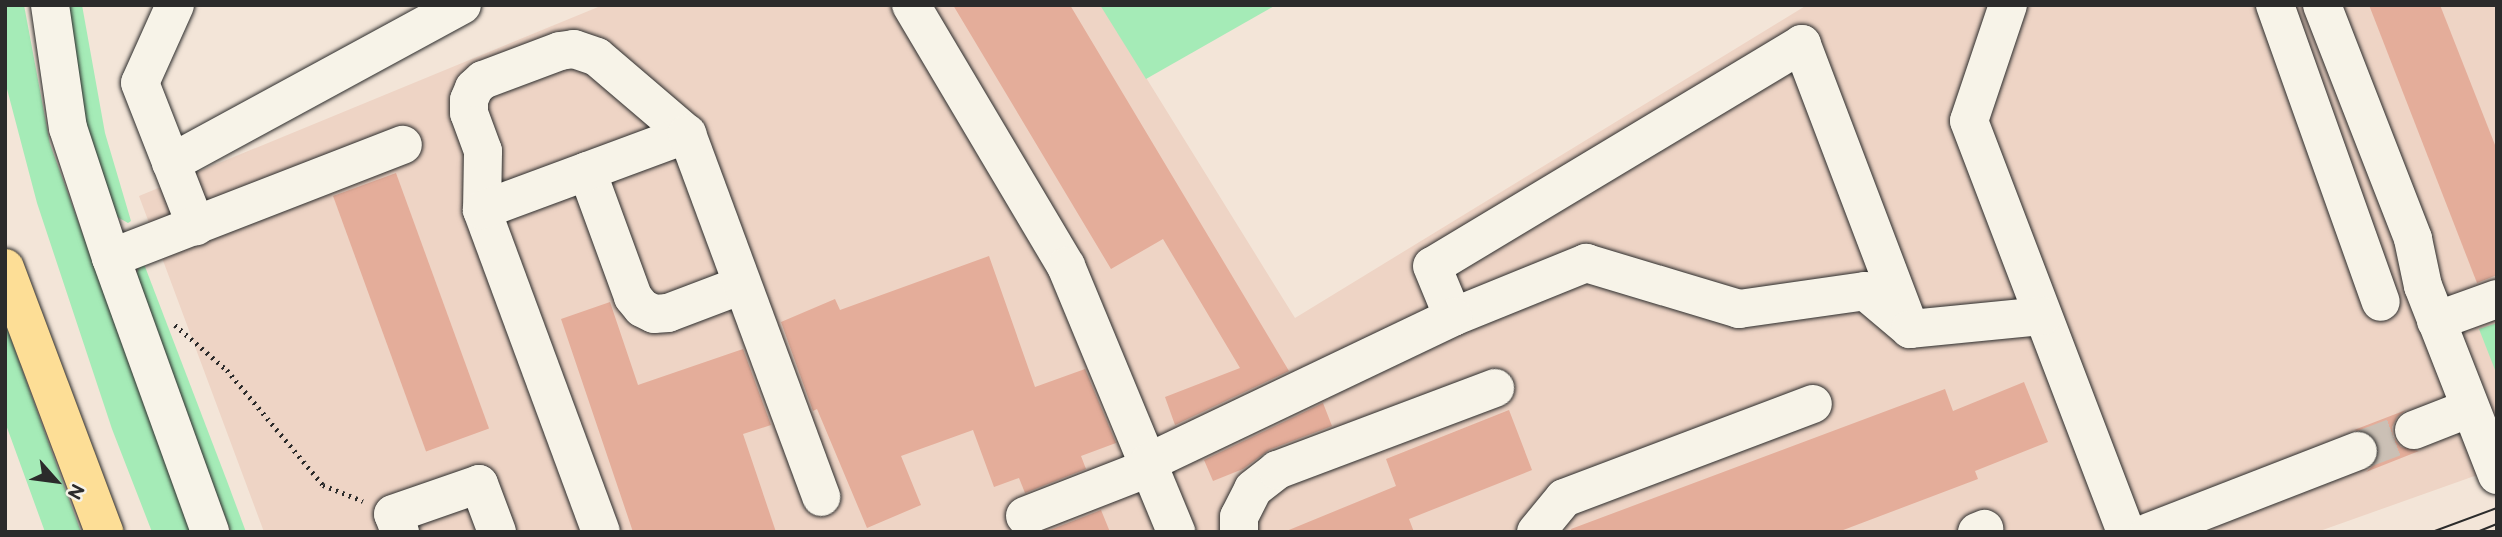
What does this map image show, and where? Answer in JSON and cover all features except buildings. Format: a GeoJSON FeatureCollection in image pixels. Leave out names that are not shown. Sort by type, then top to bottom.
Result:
{"type":"FeatureCollection","features":[{"type":"Feature","properties":{"kind":"main road"},"geometry":{"type":"LineString","coordinates":[[5,268],[104,532]]}},
{"type":"Feature","properties":{"kind":"street"},"geometry":{"type":"LineString","coordinates":[[50,5],[68,128],[111,258],[210,532]]}},
{"type":"Feature","properties":{"kind":"street"},"geometry":{"type":"LineString","coordinates":[[175,5],[140,83],[196,226]]}},
{"type":"Feature","properties":{"kind":"street"},"geometry":{"type":"LineString","coordinates":[[171,163],[462,5]]}},
{"type":"Feature","properties":{"kind":"street"},"geometry":{"type":"LineString","coordinates":[[911,5],[1066,266],[1176,532]]}},
{"type":"Feature","properties":{"kind":"street"},"geometry":{"type":"LineString","coordinates":[[2008,5],[1969,121],[2126,532]]}},
{"type":"Feature","properties":{"kind":"street"},"geometry":{"type":"LineString","coordinates":[[2275,5],[2381,302]]}},
{"type":"Feature","properties":{"kind":"street"},"geometry":{"type":"LineString","coordinates":[[2322,5],[2413,239],[2423,286],[2497,475]]}},
{"type":"Feature","properties":{"kind":"street"},"geometry":{"type":"LineString","coordinates":[[1453,317],[1432,266],[1802,44],[1910,329]]}},
{"type":"Feature","properties":{"kind":"street"},"geometry":{"type":"LineString","coordinates":[[601,532],[482,210],[483,151],[469,113],[469,100],[474,88],[483,80],[560,51],[574,49],[597,57],[687,134],[821,497]]}},
{"type":"Feature","properties":{"kind":"street"},"geometry":{"type":"LineString","coordinates":[[482,210],[687,134]]}},
{"type":"Feature","properties":{"kind":"street"},"geometry":{"type":"LineString","coordinates":[[111,258],[403,145]]}},
{"type":"Feature","properties":{"kind":"street"},"geometry":{"type":"LineString","coordinates":[[587,171],[633,298],[642,308],[654,313],[668,313],[742,285]]}},
{"type":"Feature","properties":{"kind":"street"},"geometry":{"type":"LineString","coordinates":[[1025,516],[1150,464],[1453,317],[1586,263],[1739,309],[1865,291],[1910,329],[2042,316]]}},
{"type":"Feature","properties":{"kind":"street"},"geometry":{"type":"LineString","coordinates":[[2436,321],[2497,299]]}},
{"type":"Feature","properties":{"kind":"street"},"geometry":{"type":"LineString","coordinates":[[1239,532],[1238,517],[1253,489],[1278,470],[1495,388]]}},
{"type":"Feature","properties":{"kind":"street"},"geometry":{"type":"LineString","coordinates":[[1536,532],[1563,498],[1813,404]]}},
{"type":"Feature","properties":{"kind":"street"},"geometry":{"type":"LineString","coordinates":[[2414,430],[2470,408]]}},
{"type":"Feature","properties":{"kind":"street"},"geometry":{"type":"LineString","coordinates":[[2148,532],[2358,451]]}},
{"type":"Feature","properties":{"kind":"street"},"geometry":{"type":"LineString","coordinates":[[397,523],[479,484],[497,532]]}},
{"type":"Feature","properties":{"kind":"path"},"geometry":{"type":"LineString","coordinates":[[175,325],[227,370],[323,485],[397,523]]}},
{"type":"Feature","properties":{"kind":"shaded area"},"geometry":{"type":"Polygon","coordinates":[[[603,5],[1101,5],[1295,318],[1807,5],[2497,5],[2497,468],[2317,532],[264,532],[139,196],[603,5]]]}},
{"type":"Feature","properties":{"kind":"green space"},"geometry":{"type":"Polygon","coordinates":[[[5,5],[24,5],[50,144],[191,532],[152,532],[112,429],[37,203],[7,89],[5,5]]]}},
{"type":"Feature","properties":{"kind":"green space"},"geometry":{"type":"Polygon","coordinates":[[[64,5],[82,5],[105,133],[131,221],[128,223],[112,214],[95,163],[74,74],[64,5]]]}},
{"type":"Feature","properties":{"kind":"green space"},"geometry":{"type":"Polygon","coordinates":[[[1100,5],[1276,5],[1146,79],[1100,5]]]}},
{"type":"Feature","properties":{"kind":"green space"},"geometry":{"type":"Polygon","coordinates":[[[144,264],[246,532],[231,532],[142,299],[136,278],[138,269],[144,264]]]}},
{"type":"Feature","properties":{"kind":"green space"},"geometry":{"type":"Polygon","coordinates":[[[5,323],[81,532],[45,532],[5,422],[5,323]]]}},
{"type":"Feature","properties":{"kind":"green space"},"geometry":{"type":"Polygon","coordinates":[[[2497,323],[2497,375],[2479,329],[2497,323]]]}},
{"type":"Feature","properties":{"kind":"tunnel"},"geometry":{"type":"LineString","coordinates":[[2358,451],[2414,430]]}},
{"type":"Feature","properties":{"kind":"tram line"},"geometry":{"type":"LineString","coordinates":[[2432,532],[2497,508]]}},
{"type":"Feature","properties":{"kind":"tram line"},"geometry":{"type":"LineString","coordinates":[[2477,532],[2497,524]]}}]}
